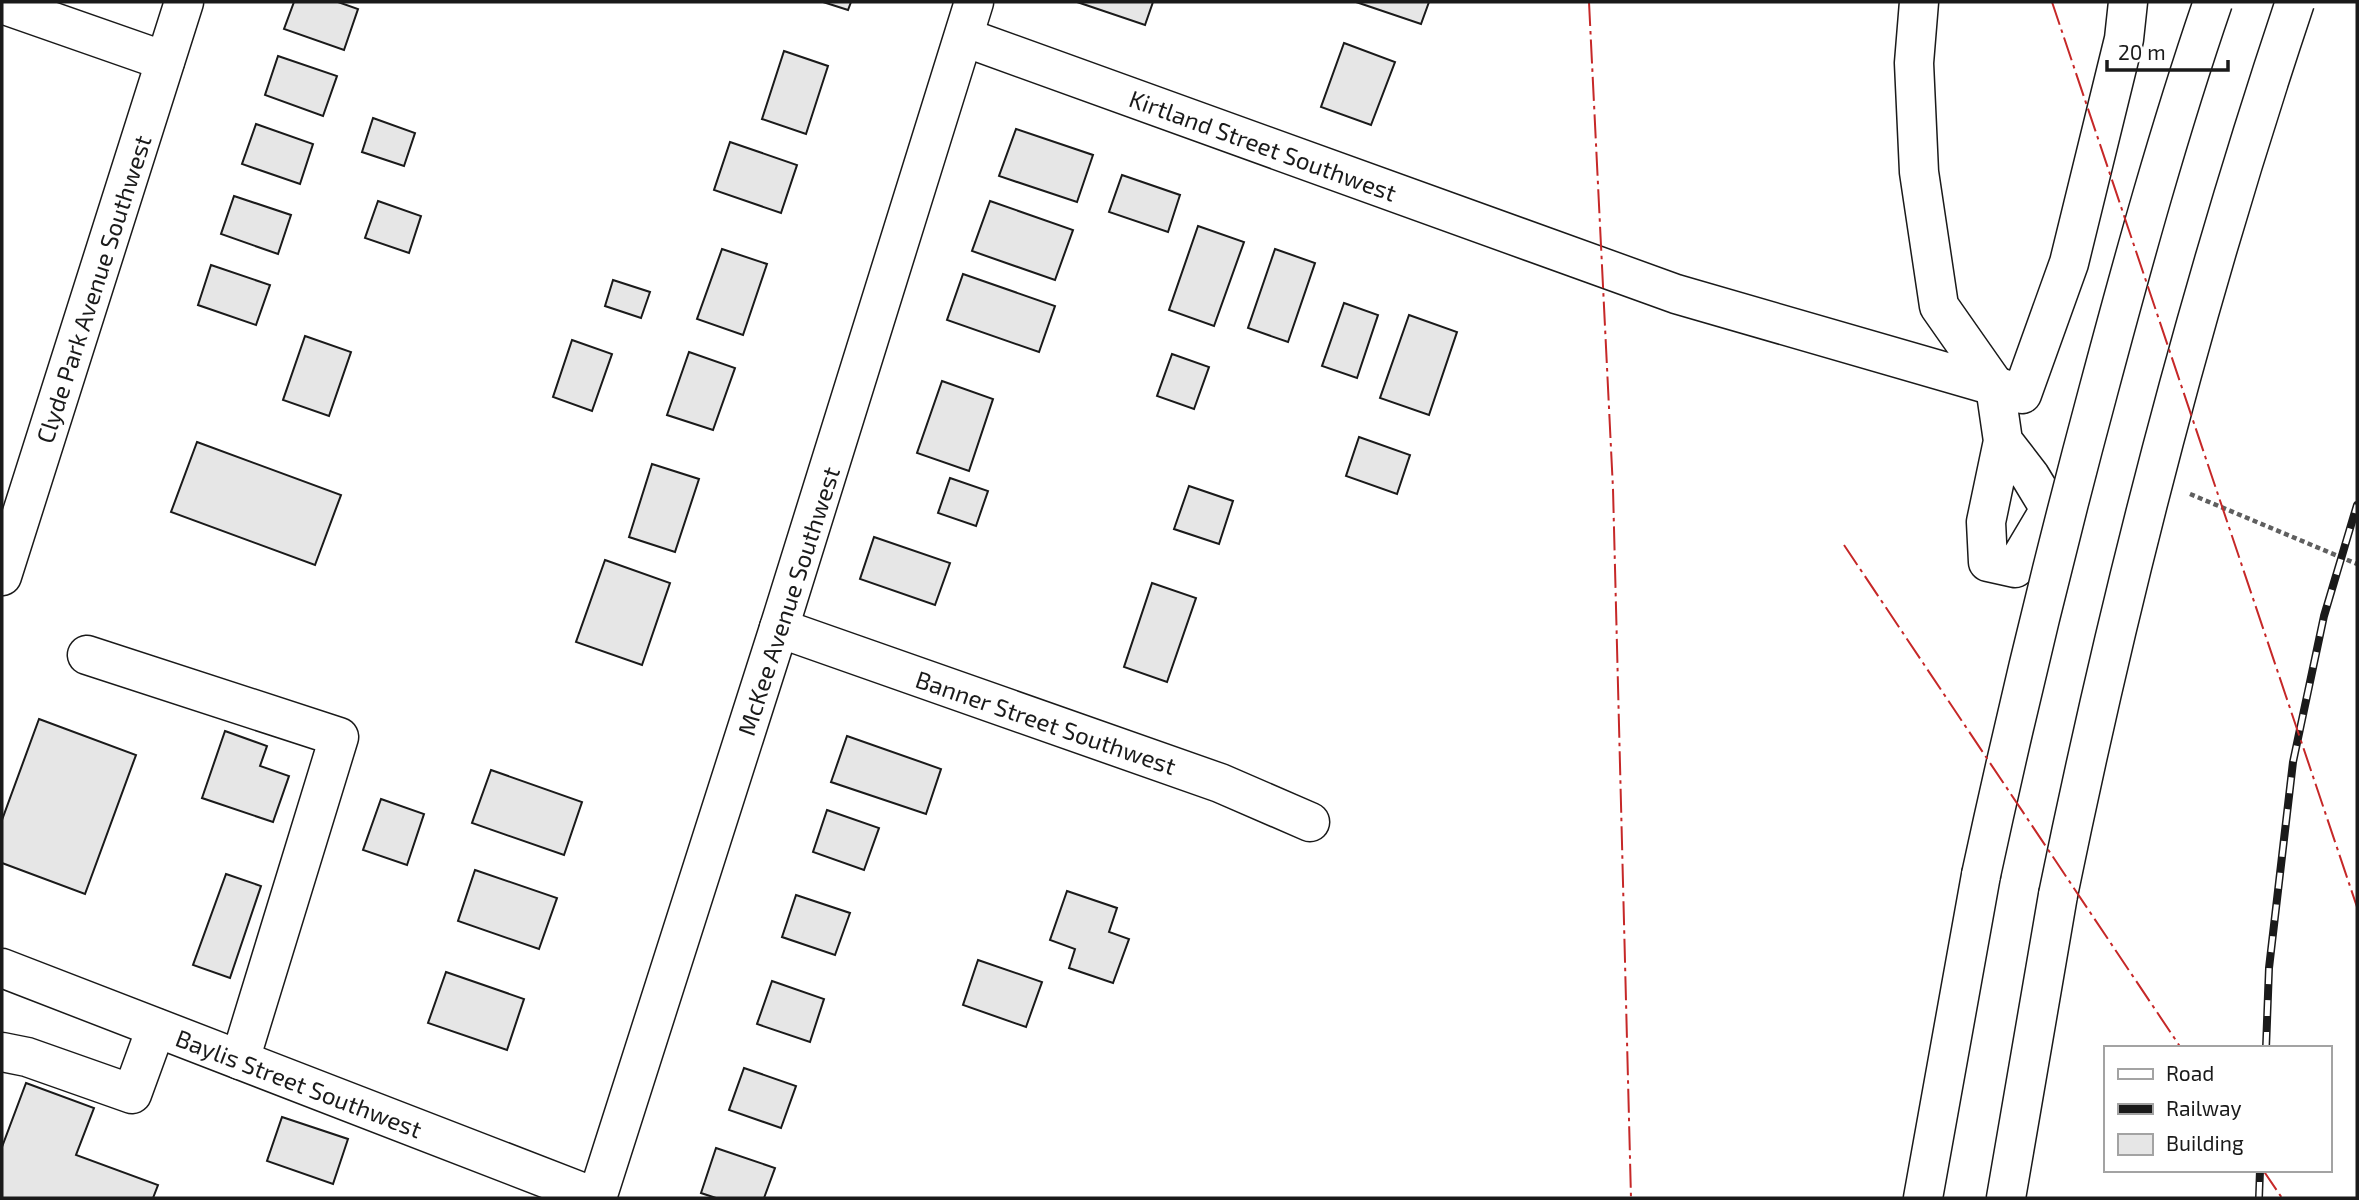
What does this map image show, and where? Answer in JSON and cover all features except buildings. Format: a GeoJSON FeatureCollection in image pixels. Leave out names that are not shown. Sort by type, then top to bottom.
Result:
{"type":"FeatureCollection","features":[{"type":"Feature","properties":{"kind":"main road","name":"Clyde Park Avenue Southwest"},"geometry":{"type":"LineString","coordinates":[[2,576],[184,2]]}},
{"type":"Feature","properties":{"kind":"main road"},"geometry":{"type":"LineString","coordinates":[[1919,2],[1914,63],[1919,172],[1939,306],[1995,386],[2003,441]]}},
{"type":"Feature","properties":{"kind":"main road","name":"Kirtland Street Southwest"},"geometry":{"type":"LineString","coordinates":[[969,19],[1562,253],[1676,294],[2022,394],[2064,276],[2124,40],[2128,2]]}},
{"type":"Feature","properties":{"kind":"main road"},"geometry":{"type":"LineString","coordinates":[[1923,1198],[1981,875],[2060,532],[2142,230],[2213,2]]}},
{"type":"Feature","properties":{"kind":"main road"},"geometry":{"type":"LineString","coordinates":[[2006,1198],[2058,895],[2090,742],[2213,260],[2295,2]]}},
{"type":"Feature","properties":{"kind":"main road"},"geometry":{"type":"LineString","coordinates":[[2,4],[166,61]]}},
{"type":"Feature","properties":{"kind":"main road","name":"McKee Avenue Southwest"},"geometry":{"type":"LineString","coordinates":[[597,1198],[969,19]]}},
{"type":"Feature","properties":{"kind":"main road","name":"Banner Street Southwest"},"geometry":{"type":"LineString","coordinates":[[779,628],[1220,783],[1310,822]]}},
{"type":"Feature","properties":{"kind":"main road"},"geometry":{"type":"LineString","coordinates":[[87,655],[339,737],[240,1060]]}},
{"type":"Feature","properties":{"kind":"main road","name":"Baylis Street Southwest"},"geometry":{"type":"LineString","coordinates":[[2,968],[597,1198]]}},
{"type":"Feature","properties":{"kind":"main road"},"geometry":{"type":"LineString","coordinates":[[2,1052],[27,1057],[132,1094],[156,1028]]}},
{"type":"Feature","properties":{"kind":"railway"},"geometry":{"type":"LineString","coordinates":[[2266,1046],[2269,968],[2293,762],[2324,616],[2357,505]]}},
{"type":"Feature","properties":{"kind":"railway"},"geometry":{"type":"LineString","coordinates":[[2259,1198],[2260,1172]]}},
{"type":"Feature","properties":{"kind":"power"},"geometry":{"type":"LineString","coordinates":[[1589,2],[1613,489],[1631,1198]]}},
{"type":"Feature","properties":{"kind":"power"},"geometry":{"type":"LineString","coordinates":[[2052,2],[2357,907]]}},
{"type":"Feature","properties":{"kind":"power"},"geometry":{"type":"LineString","coordinates":[[1844,545],[2180,1046]]}},
{"type":"Feature","properties":{"kind":"power"},"geometry":{"type":"LineString","coordinates":[[2264,1172],[2282,1198]]}}]}
